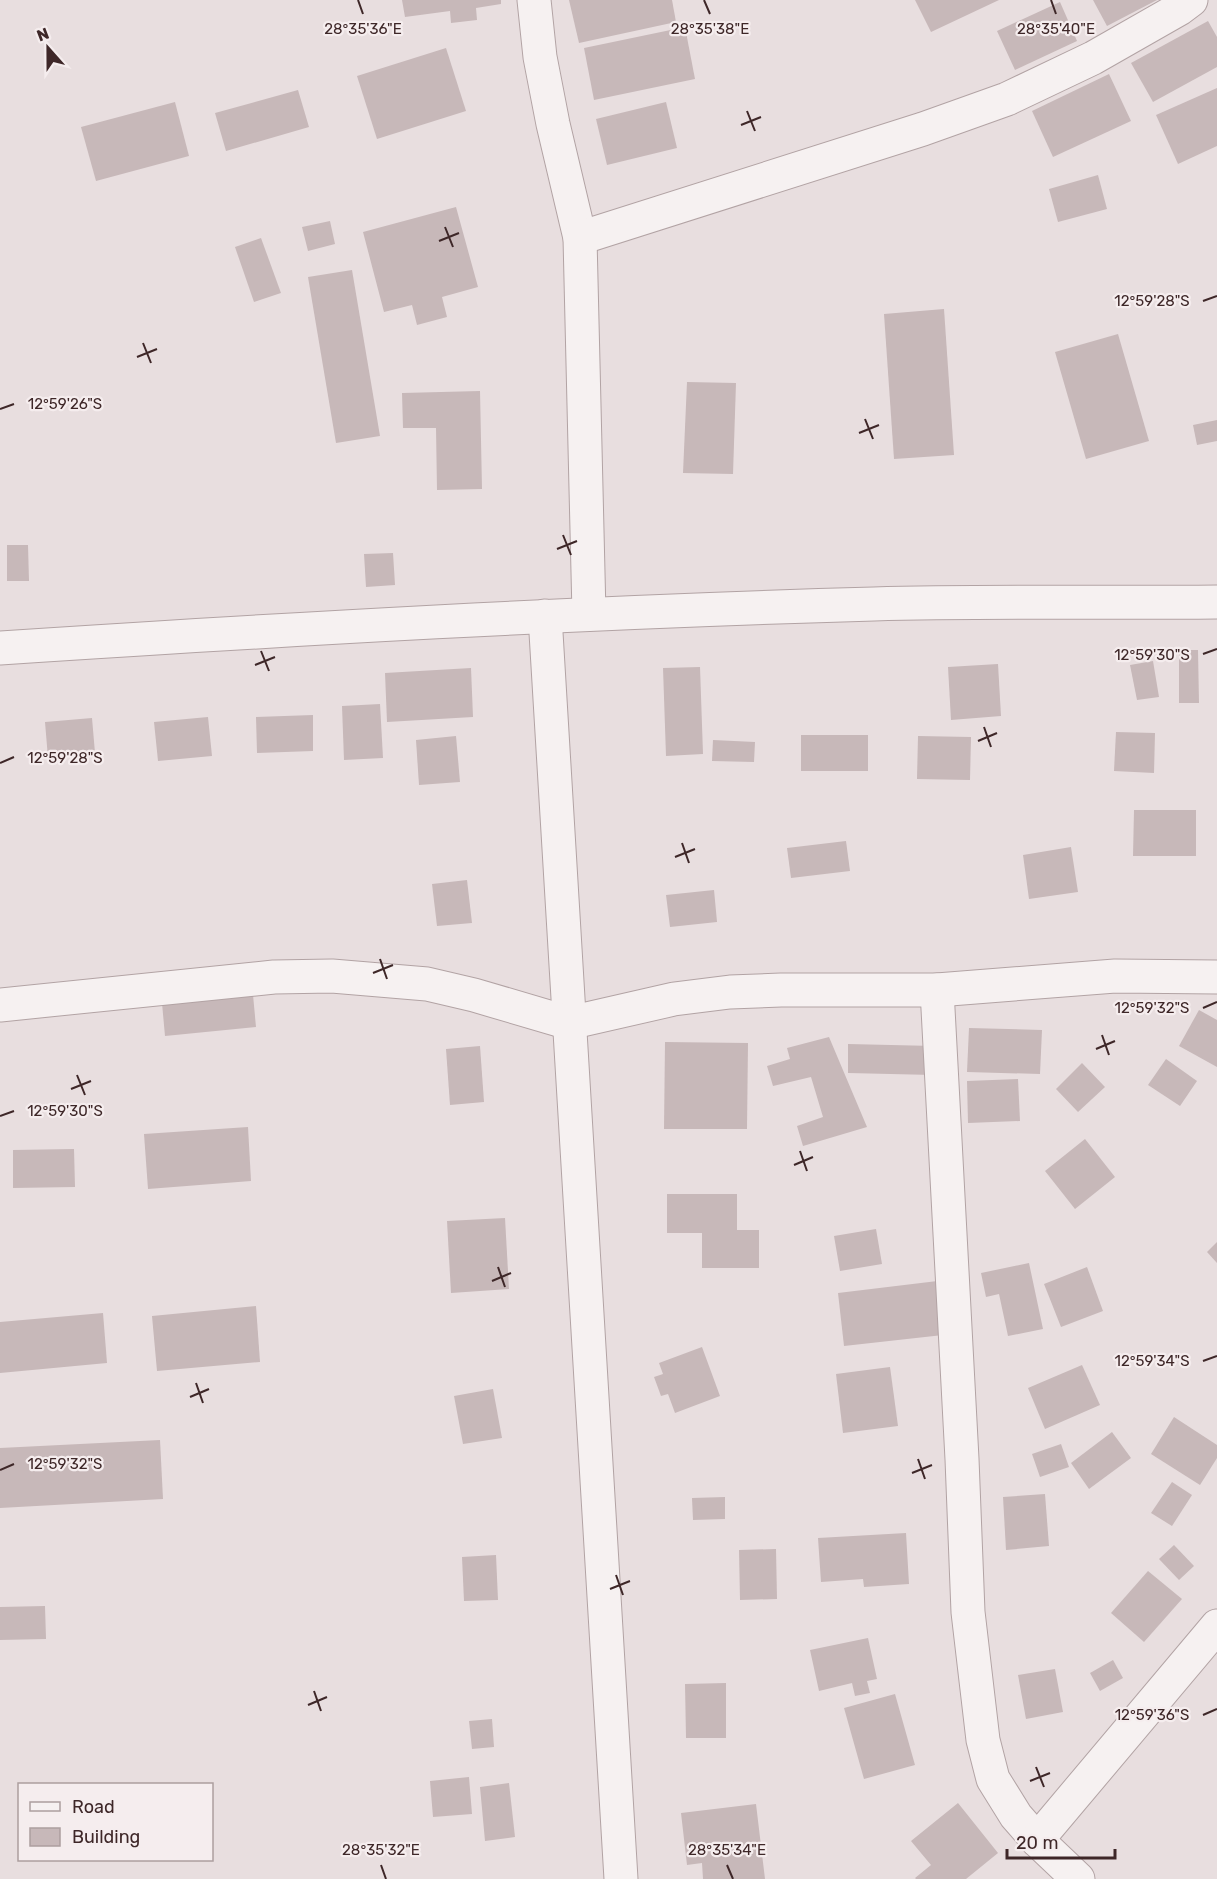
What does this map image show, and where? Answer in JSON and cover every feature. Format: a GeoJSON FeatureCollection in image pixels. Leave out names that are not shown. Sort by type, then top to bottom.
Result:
{"type":"FeatureCollection","features":[{"type":"Feature","properties":{"kind":"street"},"geometry":{"type":"LineString","coordinates":[[534,0],[542,68],[580,238],[589,614]]}},
{"type":"Feature","properties":{"kind":"street"},"geometry":{"type":"LineString","coordinates":[[580,238],[825,161],[1007,99],[1093,58],[1191,0]]}},
{"type":"Feature","properties":{"kind":"street"},"geometry":{"type":"LineString","coordinates":[[0,648],[349,626],[589,614],[878,604],[1217,602]]}},
{"type":"Feature","properties":{"kind":"street"},"geometry":{"type":"LineString","coordinates":[[545,616],[621,1879]]}},
{"type":"Feature","properties":{"kind":"street"},"geometry":{"type":"LineString","coordinates":[[0,1005],[274,977],[332,976],[427,984],[474,995],[569,1023],[674,999],[730,992],[937,990],[1115,976],[1217,977]]}},
{"type":"Feature","properties":{"kind":"street"},"geometry":{"type":"LineString","coordinates":[[937,990],[969,1624],[983,1740],[993,1779],[1016,1816],[1037,1840],[1078,1879]]}},
{"type":"Feature","properties":{"kind":"street"},"geometry":{"type":"LineString","coordinates":[[1037,1840],[1217,1626]]}},
{"type":"Feature","properties":{"kind":"building"},"geometry":{"type":"Polygon","coordinates":[[[402,0],[501,0],[501,4],[476,8],[477,20],[451,23],[450,11],[405,17],[402,0]]]}},
{"type":"Feature","properties":{"kind":"building"},"geometry":{"type":"Polygon","coordinates":[[[569,0],[672,0],[676,22],[579,43],[569,0]]]}},
{"type":"Feature","properties":{"kind":"building"},"geometry":{"type":"Polygon","coordinates":[[[915,0],[999,0],[931,32],[915,0]]]}},
{"type":"Feature","properties":{"kind":"building"},"geometry":{"type":"Polygon","coordinates":[[[1093,0],[1157,0],[1107,26],[1093,0]]]}},
{"type":"Feature","properties":{"kind":"building"},"geometry":{"type":"Polygon","coordinates":[[[1060,2],[1077,41],[1015,70],[997,31],[1060,2]]]}},
{"type":"Feature","properties":{"kind":"building"},"geometry":{"type":"Polygon","coordinates":[[[1208,21],[1217,37],[1217,67],[1153,102],[1131,63],[1208,21]]]}},
{"type":"Feature","properties":{"kind":"building"},"geometry":{"type":"Polygon","coordinates":[[[685,27],[695,79],[594,100],[584,48],[685,27]]]}},
{"type":"Feature","properties":{"kind":"building"},"geometry":{"type":"Polygon","coordinates":[[[446,48],[466,111],[377,139],[357,76],[446,48]]]}},
{"type":"Feature","properties":{"kind":"building"},"geometry":{"type":"Polygon","coordinates":[[[1109,74],[1131,121],[1053,157],[1032,111],[1109,74]]]}},
{"type":"Feature","properties":{"kind":"building"},"geometry":{"type":"Polygon","coordinates":[[[1217,88],[1217,146],[1178,164],[1156,115],[1217,88]]]}},
{"type":"Feature","properties":{"kind":"building"},"geometry":{"type":"Polygon","coordinates":[[[298,90],[309,127],[226,151],[215,113],[298,90]]]}},
{"type":"Feature","properties":{"kind":"building"},"geometry":{"type":"Polygon","coordinates":[[[175,102],[189,156],[96,181],[81,127],[175,102]]]}},
{"type":"Feature","properties":{"kind":"building"},"geometry":{"type":"Polygon","coordinates":[[[666,102],[677,148],[607,165],[596,119],[666,102]]]}},
{"type":"Feature","properties":{"kind":"building"},"geometry":{"type":"Polygon","coordinates":[[[1098,175],[1107,209],[1058,222],[1049,189],[1098,175]]]}},
{"type":"Feature","properties":{"kind":"building"},"geometry":{"type":"Polygon","coordinates":[[[456,207],[478,287],[442,297],[447,317],[417,325],[412,305],[384,312],[363,232],[456,207]]]}},
{"type":"Feature","properties":{"kind":"building"},"geometry":{"type":"Polygon","coordinates":[[[330,221],[335,244],[308,251],[302,227],[330,221]]]}},
{"type":"Feature","properties":{"kind":"building"},"geometry":{"type":"Polygon","coordinates":[[[261,238],[281,293],[254,302],[235,247],[261,238]]]}},
{"type":"Feature","properties":{"kind":"building"},"geometry":{"type":"Polygon","coordinates":[[[352,270],[380,436],[336,443],[308,277],[352,270]]]}},
{"type":"Feature","properties":{"kind":"building"},"geometry":{"type":"Polygon","coordinates":[[[944,309],[954,455],[894,459],[884,314],[944,309]]]}},
{"type":"Feature","properties":{"kind":"building"},"geometry":{"type":"Polygon","coordinates":[[[1118,334],[1149,441],[1086,459],[1055,352],[1118,334]]]}},
{"type":"Feature","properties":{"kind":"building"},"geometry":{"type":"Polygon","coordinates":[[[687,382],[736,383],[733,474],[683,473],[687,382]]]}},
{"type":"Feature","properties":{"kind":"building"},"geometry":{"type":"Polygon","coordinates":[[[480,391],[482,489],[437,490],[436,428],[403,428],[402,393],[480,391]]]}},
{"type":"Feature","properties":{"kind":"building"},"geometry":{"type":"Polygon","coordinates":[[[1217,420],[1217,441],[1197,445],[1193,425],[1217,420]]]}},
{"type":"Feature","properties":{"kind":"building"},"geometry":{"type":"Polygon","coordinates":[[[7,545],[28,545],[29,581],[7,581],[7,545]]]}},
{"type":"Feature","properties":{"kind":"building"},"geometry":{"type":"Polygon","coordinates":[[[393,553],[395,585],[366,587],[364,554],[393,553]]]}},
{"type":"Feature","properties":{"kind":"building"},"geometry":{"type":"Polygon","coordinates":[[[1179,650],[1198,650],[1199,703],[1179,703],[1179,650]]]}},
{"type":"Feature","properties":{"kind":"building"},"geometry":{"type":"Polygon","coordinates":[[[1153,661],[1159,697],[1137,700],[1130,665],[1153,661]]]}},
{"type":"Feature","properties":{"kind":"building"},"geometry":{"type":"Polygon","coordinates":[[[998,664],[1001,716],[951,720],[948,667],[998,664]]]}},
{"type":"Feature","properties":{"kind":"building"},"geometry":{"type":"Polygon","coordinates":[[[700,667],[703,754],[666,756],[663,668],[700,667]]]}},
{"type":"Feature","properties":{"kind":"building"},"geometry":{"type":"Polygon","coordinates":[[[471,668],[473,717],[387,722],[385,673],[471,668]]]}},
{"type":"Feature","properties":{"kind":"building"},"geometry":{"type":"Polygon","coordinates":[[[380,704],[383,758],[344,760],[342,706],[380,704]]]}},
{"type":"Feature","properties":{"kind":"building"},"geometry":{"type":"Polygon","coordinates":[[[313,715],[313,751],[257,753],[256,717],[313,715]]]}},
{"type":"Feature","properties":{"kind":"building"},"geometry":{"type":"Polygon","coordinates":[[[208,717],[212,756],[158,761],[154,722],[208,717]]]}},
{"type":"Feature","properties":{"kind":"building"},"geometry":{"type":"Polygon","coordinates":[[[92,718],[95,753],[48,758],[45,722],[92,718]]]}},
{"type":"Feature","properties":{"kind":"building"},"geometry":{"type":"Polygon","coordinates":[[[1116,732],[1155,733],[1154,773],[1114,771],[1116,732]]]}},
{"type":"Feature","properties":{"kind":"building"},"geometry":{"type":"Polygon","coordinates":[[[801,735],[868,735],[868,771],[801,771],[801,735]]]}},
{"type":"Feature","properties":{"kind":"building"},"geometry":{"type":"Polygon","coordinates":[[[456,736],[460,782],[419,785],[416,740],[456,736]]]}},
{"type":"Feature","properties":{"kind":"building"},"geometry":{"type":"Polygon","coordinates":[[[918,736],[971,737],[970,780],[917,779],[918,736]]]}},
{"type":"Feature","properties":{"kind":"building"},"geometry":{"type":"Polygon","coordinates":[[[713,740],[755,742],[754,762],[712,761],[713,740]]]}},
{"type":"Feature","properties":{"kind":"building"},"geometry":{"type":"Polygon","coordinates":[[[1134,810],[1196,810],[1196,856],[1133,856],[1134,810]]]}},
{"type":"Feature","properties":{"kind":"building"},"geometry":{"type":"Polygon","coordinates":[[[846,841],[850,871],[791,878],[787,848],[846,841]]]}},
{"type":"Feature","properties":{"kind":"building"},"geometry":{"type":"Polygon","coordinates":[[[1071,847],[1078,892],[1029,899],[1023,855],[1071,847]]]}},
{"type":"Feature","properties":{"kind":"building"},"geometry":{"type":"Polygon","coordinates":[[[467,880],[472,923],[437,926],[432,884],[467,880]]]}},
{"type":"Feature","properties":{"kind":"building"},"geometry":{"type":"Polygon","coordinates":[[[714,890],[717,922],[670,927],[666,895],[714,890]]]}},
{"type":"Feature","properties":{"kind":"building"},"geometry":{"type":"Polygon","coordinates":[[[253,995],[256,1027],[165,1036],[162,1003],[253,995]]]}},
{"type":"Feature","properties":{"kind":"building"},"geometry":{"type":"Polygon","coordinates":[[[1199,1010],[1217,1020],[1217,1067],[1179,1046],[1199,1010]]]}},
{"type":"Feature","properties":{"kind":"building"},"geometry":{"type":"Polygon","coordinates":[[[969,1028],[1042,1030],[1040,1074],[967,1072],[969,1028]]]}},
{"type":"Feature","properties":{"kind":"building"},"geometry":{"type":"Polygon","coordinates":[[[829,1037],[867,1127],[803,1146],[797,1126],[823,1117],[811,1077],[773,1086],[767,1066],[790,1059],[787,1048],[829,1037]]]}},
{"type":"Feature","properties":{"kind":"building"},"geometry":{"type":"Polygon","coordinates":[[[665,1042],[748,1043],[747,1129],[664,1129],[665,1042]]]}},
{"type":"Feature","properties":{"kind":"building"},"geometry":{"type":"Polygon","coordinates":[[[848,1044],[934,1046],[933,1075],[848,1073],[848,1044]]]}},
{"type":"Feature","properties":{"kind":"building"},"geometry":{"type":"Polygon","coordinates":[[[480,1046],[484,1102],[450,1105],[446,1049],[480,1046]]]}},
{"type":"Feature","properties":{"kind":"building"},"geometry":{"type":"Polygon","coordinates":[[[1166,1059],[1197,1081],[1180,1106],[1148,1085],[1166,1059]]]}},
{"type":"Feature","properties":{"kind":"building"},"geometry":{"type":"Polygon","coordinates":[[[1082,1063],[1105,1087],[1078,1112],[1056,1089],[1082,1063]]]}},
{"type":"Feature","properties":{"kind":"building"},"geometry":{"type":"Polygon","coordinates":[[[1018,1079],[1020,1121],[968,1123],[967,1081],[1018,1079]]]}},
{"type":"Feature","properties":{"kind":"building"},"geometry":{"type":"Polygon","coordinates":[[[248,1127],[251,1181],[148,1189],[144,1134],[248,1127]]]}},
{"type":"Feature","properties":{"kind":"building"},"geometry":{"type":"Polygon","coordinates":[[[1085,1139],[1115,1177],[1075,1209],[1045,1171],[1085,1139]]]}},
{"type":"Feature","properties":{"kind":"building"},"geometry":{"type":"Polygon","coordinates":[[[74,1149],[75,1187],[13,1188],[13,1150],[74,1149]]]}},
{"type":"Feature","properties":{"kind":"building"},"geometry":{"type":"Polygon","coordinates":[[[667,1194],[737,1194],[737,1230],[759,1230],[759,1268],[702,1268],[702,1233],[667,1233],[667,1194]]]}},
{"type":"Feature","properties":{"kind":"building"},"geometry":{"type":"Polygon","coordinates":[[[505,1218],[509,1289],[451,1293],[447,1221],[505,1218]]]}},
{"type":"Feature","properties":{"kind":"building"},"geometry":{"type":"Polygon","coordinates":[[[876,1229],[882,1264],[840,1271],[834,1236],[876,1229]]]}},
{"type":"Feature","properties":{"kind":"building"},"geometry":{"type":"Polygon","coordinates":[[[1217,1242],[1217,1263],[1207,1252],[1217,1242]]]}},
{"type":"Feature","properties":{"kind":"building"},"geometry":{"type":"Polygon","coordinates":[[[1029,1263],[1043,1329],[1008,1336],[999,1294],[986,1297],[981,1273],[1029,1263]]]}},
{"type":"Feature","properties":{"kind":"building"},"geometry":{"type":"Polygon","coordinates":[[[1087,1267],[1103,1311],[1061,1327],[1044,1284],[1087,1267]]]}},
{"type":"Feature","properties":{"kind":"building"},"geometry":{"type":"Polygon","coordinates":[[[954,1279],[961,1333],[844,1346],[838,1293],[954,1279]]]}},
{"type":"Feature","properties":{"kind":"building"},"geometry":{"type":"Polygon","coordinates":[[[256,1306],[260,1362],[157,1371],[152,1316],[256,1306]]]}},
{"type":"Feature","properties":{"kind":"building"},"geometry":{"type":"Polygon","coordinates":[[[103,1313],[107,1363],[0,1373],[0,1322],[103,1313]]]}},
{"type":"Feature","properties":{"kind":"building"},"geometry":{"type":"Polygon","coordinates":[[[702,1347],[720,1396],[675,1413],[668,1394],[661,1396],[654,1377],[663,1374],[659,1363],[702,1347]]]}},
{"type":"Feature","properties":{"kind":"building"},"geometry":{"type":"Polygon","coordinates":[[[1082,1365],[1100,1405],[1045,1429],[1028,1388],[1082,1365]]]}},
{"type":"Feature","properties":{"kind":"building"},"geometry":{"type":"Polygon","coordinates":[[[890,1367],[898,1426],[843,1433],[836,1374],[890,1367]]]}},
{"type":"Feature","properties":{"kind":"building"},"geometry":{"type":"Polygon","coordinates":[[[493,1389],[502,1438],[463,1444],[454,1396],[493,1389]]]}},
{"type":"Feature","properties":{"kind":"building"},"geometry":{"type":"Polygon","coordinates":[[[1174,1417],[1217,1445],[1217,1458],[1200,1485],[1151,1454],[1174,1417]]]}},
{"type":"Feature","properties":{"kind":"building"},"geometry":{"type":"Polygon","coordinates":[[[1112,1432],[1131,1458],[1089,1489],[1071,1463],[1112,1432]]]}},
{"type":"Feature","properties":{"kind":"building"},"geometry":{"type":"Polygon","coordinates":[[[160,1440],[163,1499],[0,1508],[0,1448],[160,1440]]]}},
{"type":"Feature","properties":{"kind":"building"},"geometry":{"type":"Polygon","coordinates":[[[1061,1444],[1069,1467],[1040,1477],[1032,1454],[1061,1444]]]}},
{"type":"Feature","properties":{"kind":"building"},"geometry":{"type":"Polygon","coordinates":[[[1172,1482],[1192,1495],[1172,1526],[1151,1513],[1172,1482]]]}},
{"type":"Feature","properties":{"kind":"building"},"geometry":{"type":"Polygon","coordinates":[[[1045,1494],[1049,1546],[1006,1550],[1003,1497],[1045,1494]]]}},
{"type":"Feature","properties":{"kind":"building"},"geometry":{"type":"Polygon","coordinates":[[[725,1497],[725,1519],[693,1520],[692,1498],[725,1497]]]}},
{"type":"Feature","properties":{"kind":"building"},"geometry":{"type":"Polygon","coordinates":[[[906,1533],[909,1584],[864,1587],[863,1579],[821,1582],[818,1538],[906,1533]]]}},
{"type":"Feature","properties":{"kind":"building"},"geometry":{"type":"Polygon","coordinates":[[[1174,1545],[1194,1566],[1179,1580],[1159,1559],[1174,1545]]]}},
{"type":"Feature","properties":{"kind":"building"},"geometry":{"type":"Polygon","coordinates":[[[776,1549],[777,1599],[740,1600],[739,1550],[776,1549]]]}},
{"type":"Feature","properties":{"kind":"building"},"geometry":{"type":"Polygon","coordinates":[[[496,1555],[498,1600],[464,1601],[462,1557],[496,1555]]]}},
{"type":"Feature","properties":{"kind":"building"},"geometry":{"type":"Polygon","coordinates":[[[1148,1571],[1182,1599],[1144,1642],[1111,1613],[1148,1571]]]}},
{"type":"Feature","properties":{"kind":"building"},"geometry":{"type":"Polygon","coordinates":[[[45,1606],[46,1639],[0,1640],[0,1607],[45,1606]]]}},
{"type":"Feature","properties":{"kind":"building"},"geometry":{"type":"Polygon","coordinates":[[[868,1638],[877,1679],[867,1681],[870,1693],[855,1696],[852,1683],[819,1691],[810,1650],[868,1638]]]}},
{"type":"Feature","properties":{"kind":"building"},"geometry":{"type":"Polygon","coordinates":[[[1113,1660],[1123,1678],[1100,1691],[1090,1673],[1113,1660]]]}},
{"type":"Feature","properties":{"kind":"building"},"geometry":{"type":"Polygon","coordinates":[[[1055,1669],[1063,1712],[1026,1719],[1018,1675],[1055,1669]]]}},
{"type":"Feature","properties":{"kind":"building"},"geometry":{"type":"Polygon","coordinates":[[[726,1683],[726,1738],[686,1738],[685,1684],[726,1683]]]}},
{"type":"Feature","properties":{"kind":"building"},"geometry":{"type":"Polygon","coordinates":[[[895,1694],[915,1765],[864,1779],[844,1708],[895,1694]]]}},
{"type":"Feature","properties":{"kind":"building"},"geometry":{"type":"Polygon","coordinates":[[[492,1719],[494,1747],[472,1749],[469,1721],[492,1719]]]}},
{"type":"Feature","properties":{"kind":"building"},"geometry":{"type":"Polygon","coordinates":[[[469,1777],[472,1814],[433,1817],[430,1781],[469,1777]]]}},
{"type":"Feature","properties":{"kind":"building"},"geometry":{"type":"Polygon","coordinates":[[[509,1783],[515,1837],[485,1841],[480,1787],[509,1783]]]}},
{"type":"Feature","properties":{"kind":"building"},"geometry":{"type":"Polygon","coordinates":[[[958,1803],[998,1853],[966,1879],[916,1879],[931,1865],[911,1841],[958,1803]]]}},
{"type":"Feature","properties":{"kind":"building"},"geometry":{"type":"Polygon","coordinates":[[[756,1804],[765,1879],[703,1879],[702,1863],[687,1865],[681,1813],[756,1804]]]}}]}
